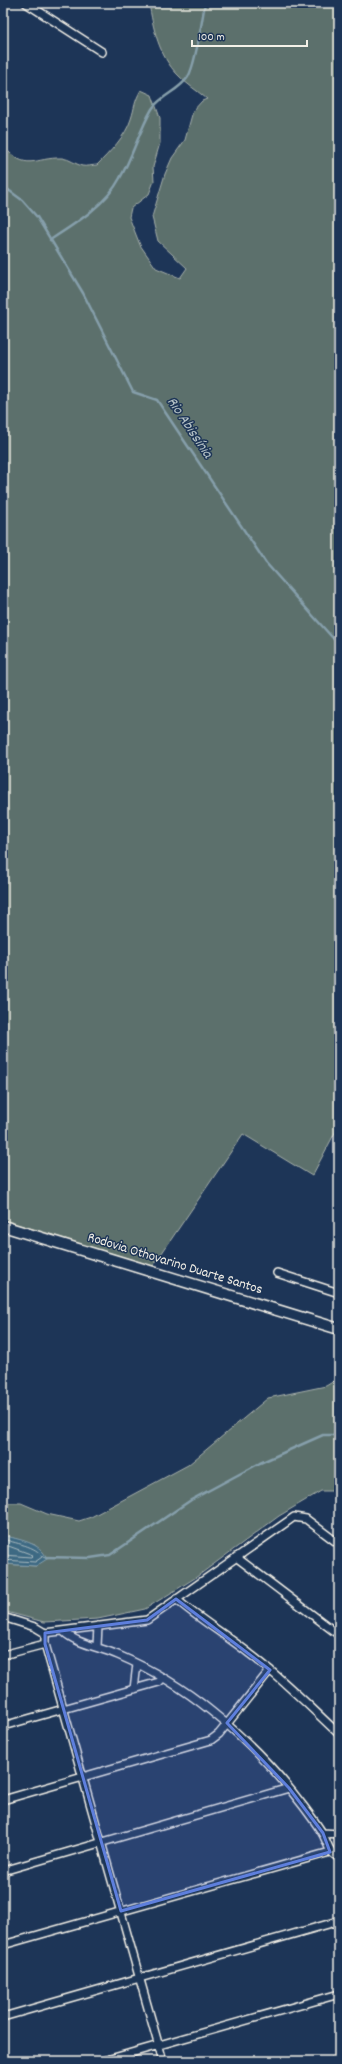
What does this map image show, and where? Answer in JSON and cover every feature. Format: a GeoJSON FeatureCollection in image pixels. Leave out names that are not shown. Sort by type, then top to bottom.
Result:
{"type":"FeatureCollection","features":[{"type":"Feature","properties":{"kind":"main road","name":"Rodovia Othovarino Duarte Santos"},"geometry":{"type":"LineString","coordinates":[[3,1226],[339,1329]]}},
{"type":"Feature","properties":{"kind":"street"},"geometry":{"type":"LineString","coordinates":[[26,3],[102,52]]}},
{"type":"Feature","properties":{"kind":"street"},"geometry":{"type":"LineString","coordinates":[[277,1273],[339,1294]]}},
{"type":"Feature","properties":{"kind":"street"},"geometry":{"type":"LineString","coordinates":[[3,1617],[35,1627],[45,1633],[146,1620],[294,1518],[306,1519],[339,1544]]}},
{"type":"Feature","properties":{"kind":"street"},"geometry":{"type":"LineString","coordinates":[[236,1557],[339,1635]]}},
{"type":"Feature","properties":{"kind":"street"},"geometry":{"type":"LineString","coordinates":[[176,1599],[191,1612],[231,1639],[270,1670],[339,1734]]}},
{"type":"Feature","properties":{"kind":"street"},"geometry":{"type":"LineString","coordinates":[[97,1646],[98,1626]]}},
{"type":"Feature","properties":{"kind":"street"},"geometry":{"type":"LineString","coordinates":[[62,1631],[69,1637],[97,1646],[137,1664],[163,1678],[192,1697],[226,1724],[259,1754],[289,1788],[323,1833],[330,1852],[339,1858]]}},
{"type":"Feature","properties":{"kind":"street"},"geometry":{"type":"LineString","coordinates":[[45,1633],[45,1644],[163,2061]]}},
{"type":"Feature","properties":{"kind":"street"},"geometry":{"type":"LineString","coordinates":[[3,1655],[45,1644]]}},
{"type":"Feature","properties":{"kind":"street"},"geometry":{"type":"LineString","coordinates":[[134,1689],[137,1664]]}},
{"type":"Feature","properties":{"kind":"street"},"geometry":{"type":"LineString","coordinates":[[3,1800],[212,1740],[219,1734],[270,1670]]}},
{"type":"Feature","properties":{"kind":"street"},"geometry":{"type":"LineString","coordinates":[[3,1726],[158,1682],[163,1678]]}},
{"type":"Feature","properties":{"kind":"street"},"geometry":{"type":"LineString","coordinates":[[3,1870],[289,1788]]}},
{"type":"Feature","properties":{"kind":"street"},"geometry":{"type":"LineString","coordinates":[[323,1833],[339,1834]]}},
{"type":"Feature","properties":{"kind":"street"},"geometry":{"type":"LineString","coordinates":[[3,1945],[330,1852]]}},
{"type":"Feature","properties":{"kind":"street"},"geometry":{"type":"LineString","coordinates":[[3,2017],[339,1921]]}},
{"type":"Feature","properties":{"kind":"street"},"geometry":{"type":"LineString","coordinates":[[103,2061],[339,1994]]}},
{"type":"Feature","properties":{"kind":"street"},"geometry":{"type":"LineString","coordinates":[[336,2061],[339,2058]]}},
{"type":"Feature","properties":{"kind":"highlighted area"},"geometry":{"type":"Polygon","coordinates":[[[176,1599],[270,1670],[227,1723],[289,1788],[323,1833],[330,1852],[121,1911],[45,1644],[45,1633],[147,1620],[176,1599]]]}},
{"type":"Feature","properties":{"kind":"green space"},"geometry":{"type":"Polygon","coordinates":[[[149,3],[339,3],[339,1125],[312,1176],[243,1134],[153,1266],[3,1220],[3,146],[18,159],[25,161],[31,162],[52,158],[62,158],[68,159],[82,166],[97,165],[117,144],[125,132],[129,125],[141,90],[152,95],[160,118],[160,143],[153,167],[154,181],[149,194],[131,208],[129,217],[140,245],[156,268],[180,278],[187,268],[158,241],[152,217],[165,174],[172,158],[185,140],[193,111],[202,101],[207,99],[181,78],[166,59],[155,32],[149,3]]]}},
{"type":"Feature","properties":{"kind":"green space"},"geometry":{"type":"Polygon","coordinates":[[[339,1378],[339,1496],[335,1491],[321,1491],[279,1516],[195,1578],[145,1609],[98,1619],[44,1622],[3,1611],[3,1564],[36,1566],[35,1545],[3,1535],[3,1503],[21,1503],[47,1514],[79,1521],[91,1517],[188,1465],[268,1398],[326,1386],[339,1378]]]}},
{"type":"Feature","properties":{"kind":"water"},"geometry":{"type":"Polygon","coordinates":[[[3,1535],[35,1545],[44,1553],[47,1559],[36,1566],[3,1564],[3,1535]]]}},
{"type":"Feature","properties":{"kind":"waterway"},"geometry":{"type":"LineString","coordinates":[[50,240],[89,213],[107,197],[125,170],[143,126],[152,109],[160,100],[180,86],[188,77],[194,62],[205,3]]}},
{"type":"Feature","properties":{"kind":"waterway","name":"Rio Abissínia"},"geometry":{"type":"LineString","coordinates":[[3,186],[22,200],[37,217],[83,293],[133,392],[157,400],[266,563],[339,645]]}},
{"type":"Feature","properties":{"kind":"waterway"},"geometry":{"type":"LineString","coordinates":[[44,1557],[90,1558],[110,1555],[191,1500],[260,1463],[323,1435],[339,1435]]}}]}
